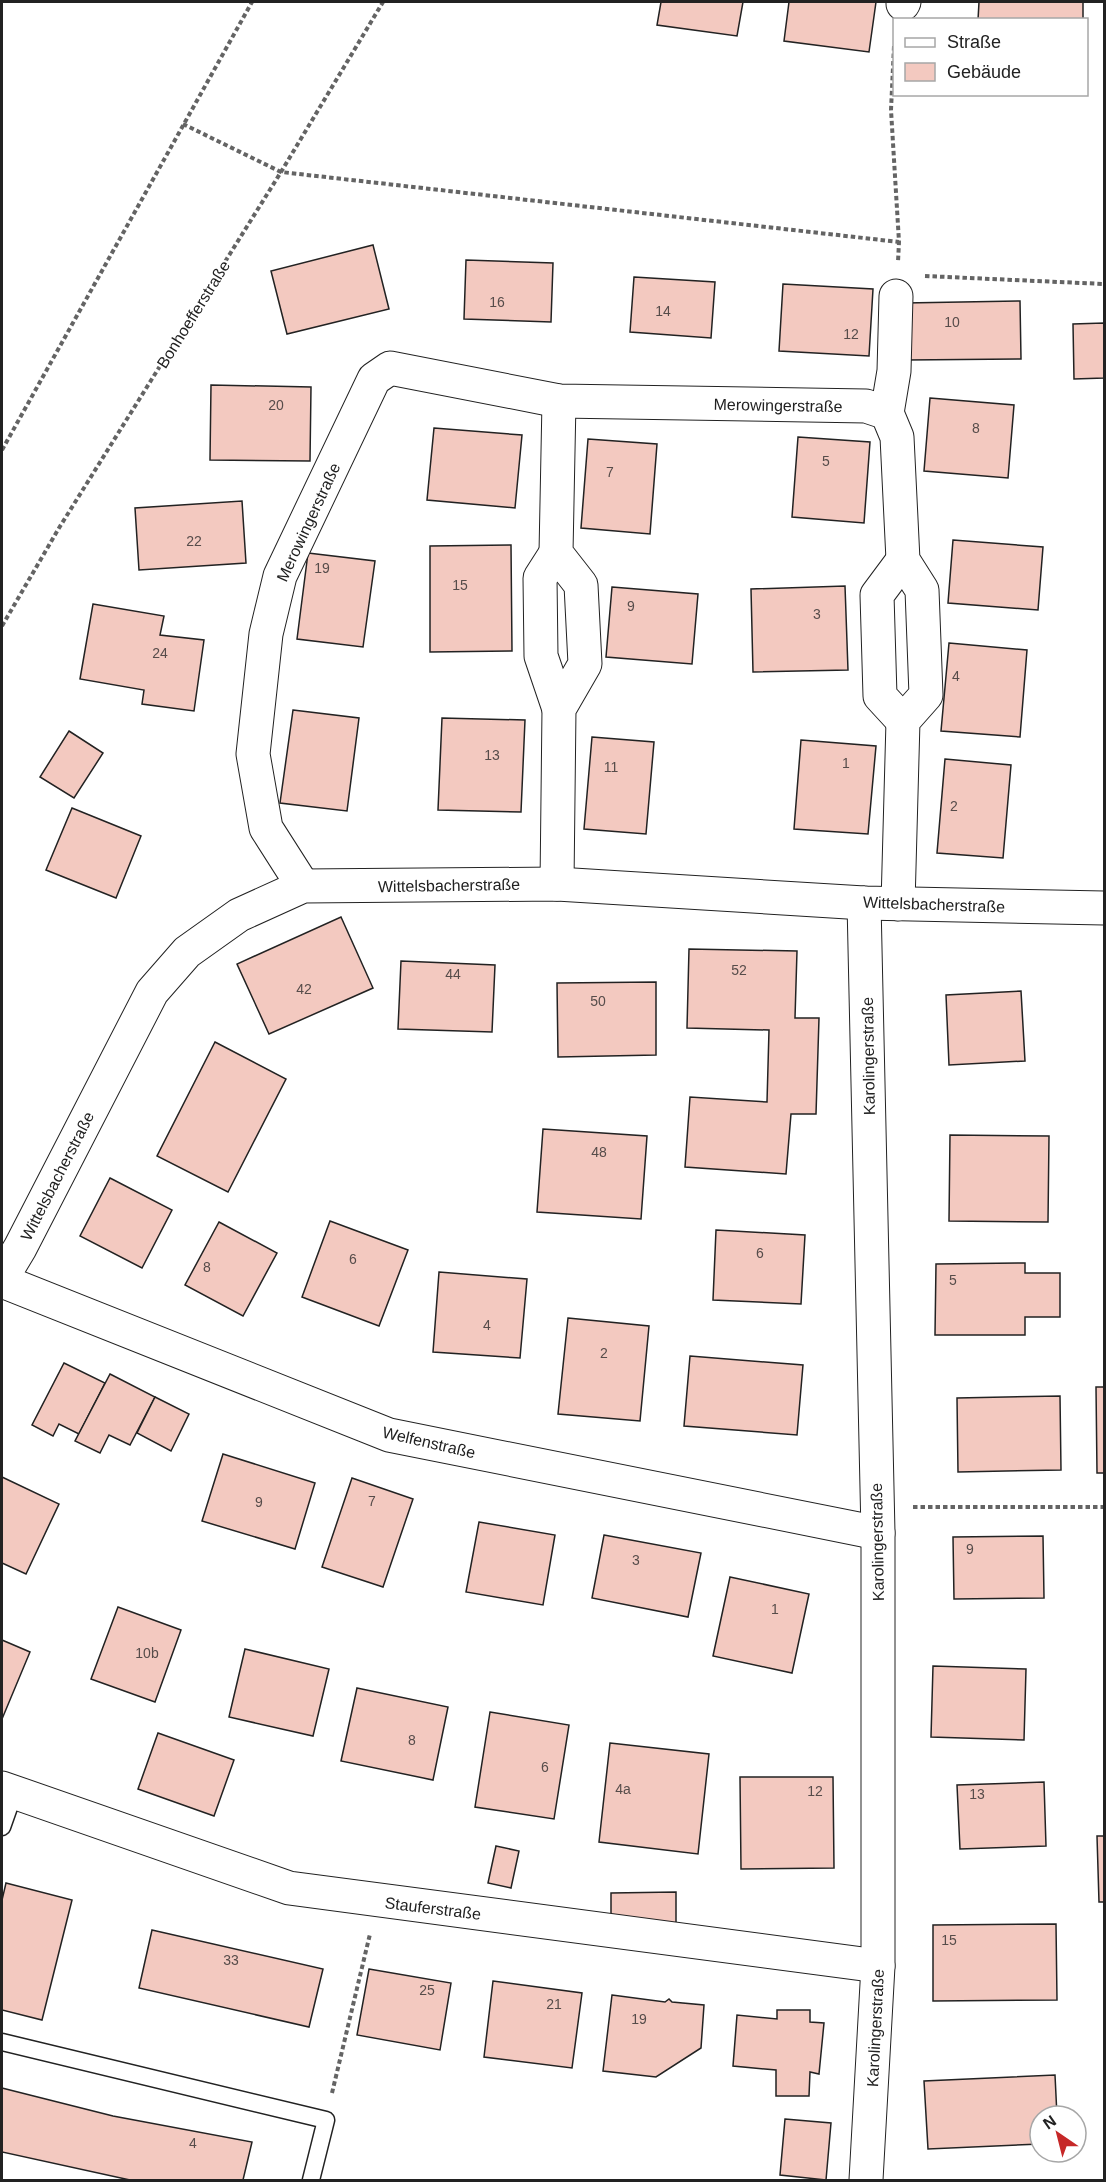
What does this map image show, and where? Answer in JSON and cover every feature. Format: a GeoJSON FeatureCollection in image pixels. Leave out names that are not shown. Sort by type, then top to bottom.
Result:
{"type":"FeatureCollection","features":[{"type":"Feature","properties":{"kind":"street"},"geometry":{"type":"LineString","coordinates":[[897,285],[894,371],[887,412],[897,437],[903,560],[922,590],[926,695],[903,721],[898,904]]}},
{"type":"Feature","properties":{"kind":"street","name":"Merowingerstraße"},"geometry":{"type":"LineString","coordinates":[[303,886],[267,828],[253,754],[266,634],[280,576],[374,379],[390,368],[559,401],[866,406],[887,412]]}},
{"type":"Feature","properties":{"kind":"street"},"geometry":{"type":"LineString","coordinates":[[557,884],[559,709],[541,656],[540,578],[556,553],[559,401]]}},
{"type":"Feature","properties":{"kind":"street"},"geometry":{"type":"LineString","coordinates":[[556,553],[581,585],[585,664],[559,709]]}},
{"type":"Feature","properties":{"kind":"street"},"geometry":{"type":"LineString","coordinates":[[903,560],[877,595],[880,696],[903,721]]}},
{"type":"Feature","properties":{"kind":"street","name":"Wittelsbacherstraße"},"geometry":{"type":"LineString","coordinates":[[2,1280],[152,992],[187,952],[239,915],[303,886],[557,884],[864,903],[1104,909]]}},
{"type":"Feature","properties":{"kind":"street","name":"Karolingerstraße"},"geometry":{"type":"LineString","coordinates":[[864,903],[877,1521],[878,1966],[866,2181]]}},
{"type":"Feature","properties":{"kind":"street","name":"Welfenstraße"},"geometry":{"type":"LineString","coordinates":[[2,1280],[389,1435],[877,1521]]}},
{"type":"Feature","properties":{"kind":"street","name":"Stauferstraße"},"geometry":{"type":"LineString","coordinates":[[8,1791],[290,1888],[878,1966]]}},
{"type":"Feature","properties":{"kind":"lane"},"geometry":{"type":"LineString","coordinates":[[2,1827],[8,1791]]}},
{"type":"Feature","properties":{"kind":"lane"},"geometry":{"type":"LineString","coordinates":[[2,2042],[326,2120],[311,2181]]}},
{"type":"Feature","properties":{"kind":"path"},"geometry":{"type":"LineString","coordinates":[[2,450],[252,2]]}},
{"type":"Feature","properties":{"kind":"path","name":"Bonhoefferstraße"},"geometry":{"type":"LineString","coordinates":[[2,626],[59,528],[281,172],[383,2]]}},
{"type":"Feature","properties":{"kind":"path"},"geometry":{"type":"LineString","coordinates":[[893,67],[891,110],[899,242],[897,285],[1104,284]]}},
{"type":"Feature","properties":{"kind":"path"},"geometry":{"type":"LineString","coordinates":[[183,124],[281,172],[899,242]]}},
{"type":"Feature","properties":{"kind":"path"},"geometry":{"type":"LineString","coordinates":[[877,1521],[914,1506],[1104,1507]]}},
{"type":"Feature","properties":{"kind":"path"},"geometry":{"type":"LineString","coordinates":[[326,2120],[378,1901]]}},
{"type":"Feature","properties":{"kind":"building"},"geometry":{"type":"Polygon","coordinates":[[[661,2],[743,2],[737,36],[657,25],[661,2]]]}},
{"type":"Feature","properties":{"kind":"building"},"geometry":{"type":"Polygon","coordinates":[[[789,2],[876,2],[869,52],[784,41],[789,2]]]}},
{"type":"Feature","properties":{"kind":"building"},"geometry":{"type":"Polygon","coordinates":[[[979,2],[1083,2],[1083,18],[978,18],[979,2]]]}},
{"type":"Feature","properties":{"kind":"building"},"geometry":{"type":"Polygon","coordinates":[[[373,245],[389,309],[287,334],[271,271],[373,245]]]}},
{"type":"Feature","properties":{"kind":"building"},"geometry":{"type":"Polygon","coordinates":[[[466,260],[553,263],[551,322],[464,319],[466,260]]]}},
{"type":"Feature","properties":{"kind":"building"},"geometry":{"type":"Polygon","coordinates":[[[634,277],[715,282],[711,338],[630,332],[634,277]]]}},
{"type":"Feature","properties":{"kind":"building"},"geometry":{"type":"Polygon","coordinates":[[[783,284],[873,289],[869,356],[779,351],[783,284]]]}},
{"type":"Feature","properties":{"kind":"building"},"geometry":{"type":"Polygon","coordinates":[[[1020,301],[1021,359],[906,360],[905,303],[1020,301]]]}},
{"type":"Feature","properties":{"kind":"building"},"geometry":{"type":"Polygon","coordinates":[[[1104,323],[1104,378],[1074,379],[1073,324],[1104,323]]]}},
{"type":"Feature","properties":{"kind":"building"},"geometry":{"type":"Polygon","coordinates":[[[211,385],[311,387],[310,461],[210,460],[211,385]]]}},
{"type":"Feature","properties":{"kind":"building"},"geometry":{"type":"Polygon","coordinates":[[[930,398],[1014,405],[1008,478],[924,471],[930,398]]]}},
{"type":"Feature","properties":{"kind":"building"},"geometry":{"type":"Polygon","coordinates":[[[434,428],[522,435],[515,508],[427,500],[434,428]]]}},
{"type":"Feature","properties":{"kind":"building"},"geometry":{"type":"Polygon","coordinates":[[[798,437],[870,442],[864,523],[792,517],[798,437]]]}},
{"type":"Feature","properties":{"kind":"building"},"geometry":{"type":"Polygon","coordinates":[[[588,439],[657,444],[650,534],[581,528],[588,439]]]}},
{"type":"Feature","properties":{"kind":"building"},"geometry":{"type":"Polygon","coordinates":[[[242,501],[246,563],[139,570],[135,508],[242,501]]]}},
{"type":"Feature","properties":{"kind":"building"},"geometry":{"type":"Polygon","coordinates":[[[953,540],[1043,547],[1038,610],[948,603],[953,540]]]}},
{"type":"Feature","properties":{"kind":"building"},"geometry":{"type":"Polygon","coordinates":[[[511,545],[512,651],[430,652],[430,546],[511,545]]]}},
{"type":"Feature","properties":{"kind":"building"},"geometry":{"type":"Polygon","coordinates":[[[308,553],[375,561],[363,647],[297,639],[308,553]]]}},
{"type":"Feature","properties":{"kind":"building"},"geometry":{"type":"Polygon","coordinates":[[[845,586],[848,670],[753,672],[751,589],[845,586]]]}},
{"type":"Feature","properties":{"kind":"building"},"geometry":{"type":"Polygon","coordinates":[[[612,587],[698,594],[692,664],[606,657],[612,587]]]}},
{"type":"Feature","properties":{"kind":"building"},"geometry":{"type":"Polygon","coordinates":[[[93,604],[164,616],[160,635],[204,640],[194,711],[142,704],[144,690],[80,679],[93,604]]]}},
{"type":"Feature","properties":{"kind":"building"},"geometry":{"type":"Polygon","coordinates":[[[949,643],[1027,650],[1020,737],[941,731],[949,643]]]}},
{"type":"Feature","properties":{"kind":"building"},"geometry":{"type":"Polygon","coordinates":[[[293,710],[359,718],[347,811],[280,803],[293,710]]]}},
{"type":"Feature","properties":{"kind":"building"},"geometry":{"type":"Polygon","coordinates":[[[442,718],[525,720],[521,812],[438,810],[442,718]]]}},
{"type":"Feature","properties":{"kind":"building"},"geometry":{"type":"Polygon","coordinates":[[[69,731],[103,753],[74,798],[40,777],[69,731]]]}},
{"type":"Feature","properties":{"kind":"building"},"geometry":{"type":"Polygon","coordinates":[[[592,737],[654,742],[646,834],[584,829],[592,737]]]}},
{"type":"Feature","properties":{"kind":"building"},"geometry":{"type":"Polygon","coordinates":[[[801,740],[876,746],[868,834],[794,829],[801,740]]]}},
{"type":"Feature","properties":{"kind":"building"},"geometry":{"type":"Polygon","coordinates":[[[945,759],[1011,765],[1003,858],[937,853],[945,759]]]}},
{"type":"Feature","properties":{"kind":"building"},"geometry":{"type":"Polygon","coordinates":[[[72,808],[141,836],[116,898],[46,870],[72,808]]]}},
{"type":"Feature","properties":{"kind":"building"},"geometry":{"type":"Polygon","coordinates":[[[341,917],[373,988],[269,1034],[237,964],[341,917]]]}},
{"type":"Feature","properties":{"kind":"building"},"geometry":{"type":"Polygon","coordinates":[[[689,949],[797,951],[795,1018],[819,1018],[816,1114],[791,1114],[786,1174],[685,1167],[690,1097],[767,1102],[769,1030],[687,1028],[689,949]]]}},
{"type":"Feature","properties":{"kind":"building"},"geometry":{"type":"Polygon","coordinates":[[[401,961],[495,965],[492,1032],[398,1029],[401,961]]]}},
{"type":"Feature","properties":{"kind":"building"},"geometry":{"type":"Polygon","coordinates":[[[656,982],[656,1055],[558,1057],[557,983],[656,982]]]}},
{"type":"Feature","properties":{"kind":"building"},"geometry":{"type":"Polygon","coordinates":[[[1021,991],[1025,1061],[949,1065],[946,995],[1021,991]]]}},
{"type":"Feature","properties":{"kind":"building"},"geometry":{"type":"Polygon","coordinates":[[[215,1042],[286,1079],[228,1192],[157,1156],[215,1042]]]}},
{"type":"Feature","properties":{"kind":"building"},"geometry":{"type":"Polygon","coordinates":[[[543,1129],[647,1136],[641,1219],[537,1212],[543,1129]]]}},
{"type":"Feature","properties":{"kind":"building"},"geometry":{"type":"Polygon","coordinates":[[[950,1135],[1049,1136],[1048,1222],[949,1221],[950,1135]]]}},
{"type":"Feature","properties":{"kind":"building"},"geometry":{"type":"Polygon","coordinates":[[[110,1178],[172,1210],[142,1268],[80,1236],[110,1178]]]}},
{"type":"Feature","properties":{"kind":"building"},"geometry":{"type":"Polygon","coordinates":[[[330,1221],[408,1250],[379,1326],[302,1297],[330,1221]]]}},
{"type":"Feature","properties":{"kind":"building"},"geometry":{"type":"Polygon","coordinates":[[[219,1222],[277,1253],[243,1316],[185,1285],[219,1222]]]}},
{"type":"Feature","properties":{"kind":"building"},"geometry":{"type":"Polygon","coordinates":[[[716,1230],[805,1235],[801,1304],[713,1300],[716,1230]]]}},
{"type":"Feature","properties":{"kind":"building"},"geometry":{"type":"Polygon","coordinates":[[[1025,1263],[1025,1273],[1060,1273],[1060,1317],[1025,1317],[1025,1335],[935,1335],[936,1264],[1025,1263]]]}},
{"type":"Feature","properties":{"kind":"building"},"geometry":{"type":"Polygon","coordinates":[[[439,1272],[527,1279],[520,1358],[433,1352],[439,1272]]]}},
{"type":"Feature","properties":{"kind":"building"},"geometry":{"type":"Polygon","coordinates":[[[568,1318],[649,1326],[640,1421],[558,1414],[568,1318]]]}},
{"type":"Feature","properties":{"kind":"building"},"geometry":{"type":"Polygon","coordinates":[[[690,1356],[803,1365],[797,1435],[684,1426],[690,1356]]]}},
{"type":"Feature","properties":{"kind":"building"},"geometry":{"type":"Polygon","coordinates":[[[64,1363],[105,1383],[79,1434],[59,1424],[53,1436],[32,1425],[64,1363]]]}},
{"type":"Feature","properties":{"kind":"building"},"geometry":{"type":"Polygon","coordinates":[[[110,1374],[155,1397],[130,1445],[109,1435],[100,1453],[75,1441],[110,1374]]]}},
{"type":"Feature","properties":{"kind":"building"},"geometry":{"type":"Polygon","coordinates":[[[1096,1387],[1104,1387],[1104,1473],[1097,1473],[1096,1387]]]}},
{"type":"Feature","properties":{"kind":"building"},"geometry":{"type":"Polygon","coordinates":[[[1060,1396],[1061,1470],[958,1472],[957,1398],[1060,1396]]]}},
{"type":"Feature","properties":{"kind":"building"},"geometry":{"type":"Polygon","coordinates":[[[155,1397],[189,1414],[171,1451],[137,1433],[155,1397]]]}},
{"type":"Feature","properties":{"kind":"building"},"geometry":{"type":"Polygon","coordinates":[[[223,1454],[315,1483],[295,1549],[202,1521],[223,1454]]]}},
{"type":"Feature","properties":{"kind":"building"},"geometry":{"type":"Polygon","coordinates":[[[2,1477],[59,1504],[26,1574],[2,1563],[2,1477]]]}},
{"type":"Feature","properties":{"kind":"building"},"geometry":{"type":"Polygon","coordinates":[[[352,1478],[413,1499],[383,1587],[322,1567],[352,1478]]]}},
{"type":"Feature","properties":{"kind":"building"},"geometry":{"type":"Polygon","coordinates":[[[479,1522],[555,1535],[543,1605],[466,1592],[479,1522]]]}},
{"type":"Feature","properties":{"kind":"building"},"geometry":{"type":"Polygon","coordinates":[[[604,1535],[701,1553],[688,1617],[592,1598],[604,1535]]]}},
{"type":"Feature","properties":{"kind":"building"},"geometry":{"type":"Polygon","coordinates":[[[1043,1536],[1044,1598],[954,1599],[953,1537],[1043,1536]]]}},
{"type":"Feature","properties":{"kind":"building"},"geometry":{"type":"Polygon","coordinates":[[[730,1577],[809,1594],[792,1673],[713,1656],[730,1577]]]}},
{"type":"Feature","properties":{"kind":"building"},"geometry":{"type":"Polygon","coordinates":[[[118,1607],[181,1630],[155,1702],[91,1679],[118,1607]]]}},
{"type":"Feature","properties":{"kind":"building"},"geometry":{"type":"Polygon","coordinates":[[[2,1640],[30,1652],[2,1719],[2,1640]]]}},
{"type":"Feature","properties":{"kind":"building"},"geometry":{"type":"Polygon","coordinates":[[[245,1649],[329,1669],[313,1736],[229,1717],[245,1649]]]}},
{"type":"Feature","properties":{"kind":"building"},"geometry":{"type":"Polygon","coordinates":[[[933,1666],[1026,1669],[1024,1740],[931,1737],[933,1666]]]}},
{"type":"Feature","properties":{"kind":"building"},"geometry":{"type":"Polygon","coordinates":[[[357,1688],[448,1707],[433,1780],[341,1761],[357,1688]]]}},
{"type":"Feature","properties":{"kind":"building"},"geometry":{"type":"Polygon","coordinates":[[[490,1712],[569,1725],[554,1819],[475,1807],[490,1712]]]}},
{"type":"Feature","properties":{"kind":"building"},"geometry":{"type":"Polygon","coordinates":[[[158,1733],[234,1760],[214,1816],[138,1789],[158,1733]]]}},
{"type":"Feature","properties":{"kind":"building"},"geometry":{"type":"Polygon","coordinates":[[[610,1743],[709,1754],[698,1854],[599,1842],[610,1743]]]}},
{"type":"Feature","properties":{"kind":"building"},"geometry":{"type":"Polygon","coordinates":[[[740,1777],[833,1777],[834,1868],[741,1869],[740,1777]]]}},
{"type":"Feature","properties":{"kind":"building"},"geometry":{"type":"Polygon","coordinates":[[[1044,1782],[1046,1846],[960,1849],[957,1785],[1044,1782]]]}},
{"type":"Feature","properties":{"kind":"building"},"geometry":{"type":"Polygon","coordinates":[[[1097,1836],[1104,1836],[1104,1902],[1099,1902],[1097,1836]]]}},
{"type":"Feature","properties":{"kind":"building"},"geometry":{"type":"Polygon","coordinates":[[[496,1846],[519,1851],[511,1888],[488,1883],[496,1846]]]}},
{"type":"Feature","properties":{"kind":"building"},"geometry":{"type":"Polygon","coordinates":[[[6,1883],[72,1900],[42,2020],[2,2010],[2,1900],[6,1883]]]}},
{"type":"Feature","properties":{"kind":"building"},"geometry":{"type":"Polygon","coordinates":[[[676,1892],[676,1926],[611,1927],[611,1893],[676,1892]]]}},
{"type":"Feature","properties":{"kind":"building"},"geometry":{"type":"Polygon","coordinates":[[[1056,1924],[1057,2000],[933,2001],[933,1925],[1056,1924]]]}},
{"type":"Feature","properties":{"kind":"building"},"geometry":{"type":"Polygon","coordinates":[[[152,1930],[323,1969],[309,2027],[139,1988],[152,1930]]]}},
{"type":"Feature","properties":{"kind":"building"},"geometry":{"type":"Polygon","coordinates":[[[369,1969],[451,1983],[440,2050],[357,2035],[369,1969]]]}},
{"type":"Feature","properties":{"kind":"building"},"geometry":{"type":"Polygon","coordinates":[[[493,1981],[582,1993],[572,2068],[484,2057],[493,1981]]]}},
{"type":"Feature","properties":{"kind":"building"},"geometry":{"type":"Polygon","coordinates":[[[612,1995],[665,2002],[669,1999],[672,2002],[704,2005],[701,2048],[656,2077],[603,2071],[612,1995]]]}},
{"type":"Feature","properties":{"kind":"building"},"geometry":{"type":"Polygon","coordinates":[[[777,2010],[810,2010],[810,2022],[824,2023],[819,2074],[810,2072],[809,2096],[776,2096],[776,2070],[733,2066],[737,2015],[777,2019],[777,2010]]]}},
{"type":"Feature","properties":{"kind":"building"},"geometry":{"type":"Polygon","coordinates":[[[1055,2075],[1056,2104],[1028,2104],[1028,2145],[928,2149],[924,2081],[1055,2075]]]}},
{"type":"Feature","properties":{"kind":"building"},"geometry":{"type":"Polygon","coordinates":[[[2,2088],[113,2116],[252,2142],[243,2180],[130,2180],[2,2152],[2,2088]]]}},
{"type":"Feature","properties":{"kind":"building"},"geometry":{"type":"Polygon","coordinates":[[[785,2119],[831,2123],[826,2180],[780,2175],[785,2119]]]}}]}
